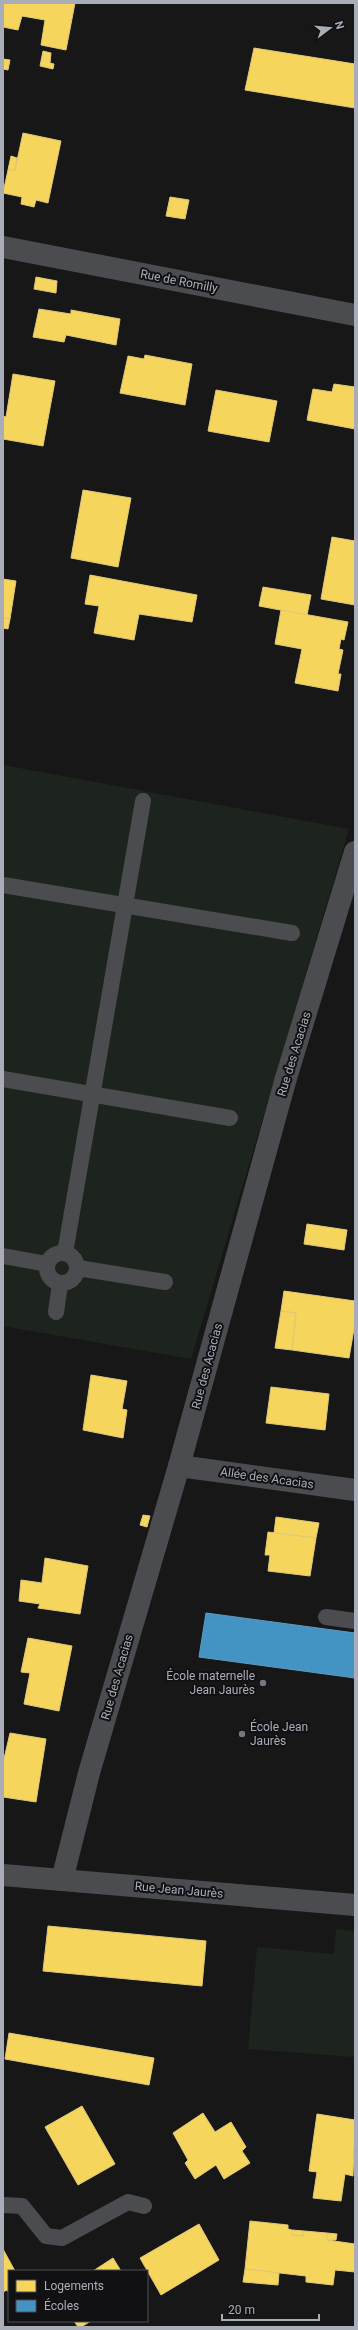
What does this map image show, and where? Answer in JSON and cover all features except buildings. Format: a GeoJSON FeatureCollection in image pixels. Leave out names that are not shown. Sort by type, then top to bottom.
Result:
{"type":"FeatureCollection","features":[{"type":"Feature","properties":{"kind":"street","name":"Rue de Romilly"},"geometry":{"type":"LineString","coordinates":[[3,247],[355,315]]}},
{"type":"Feature","properties":{"kind":"street","name":"Rue des Acacias"},"geometry":{"type":"LineString","coordinates":[[62,1880],[91,1766],[179,1466],[286,1078],[355,852]]}},
{"type":"Feature","properties":{"kind":"street","name":"Allée des Acacias"},"geometry":{"type":"LineString","coordinates":[[179,1466],[355,1490]]}},
{"type":"Feature","properties":{"kind":"street","name":"Rue Jean Jaurès"},"geometry":{"type":"LineString","coordinates":[[3,1875],[355,1905]]}},
{"type":"Feature","properties":{"kind":"lane"},"geometry":{"type":"LineString","coordinates":[[65,1253],[144,801]]}},
{"type":"Feature","properties":{"kind":"lane"},"geometry":{"type":"LineString","coordinates":[[3,885],[292,933]]}},
{"type":"Feature","properties":{"kind":"lane"},"geometry":{"type":"LineString","coordinates":[[3,1079],[230,1118]]}},
{"type":"Feature","properties":{"kind":"lane"},"geometry":{"type":"LineString","coordinates":[[58,1253],[65,1253],[76,1261],[78,1268],[72,1280],[60,1284],[49,1276],[47,1264],[51,1257],[58,1253]]}},
{"type":"Feature","properties":{"kind":"lane"},"geometry":{"type":"LineString","coordinates":[[3,1256],[47,1264]]}},
{"type":"Feature","properties":{"kind":"lane"},"geometry":{"type":"LineString","coordinates":[[78,1268],[165,1282]]}},
{"type":"Feature","properties":{"kind":"lane"},"geometry":{"type":"LineString","coordinates":[[56,1312],[60,1284]]}},
{"type":"Feature","properties":{"kind":"lane"},"geometry":{"type":"LineString","coordinates":[[326,1617],[355,1621]]}},
{"type":"Feature","properties":{"kind":"lane"},"geometry":{"type":"LineString","coordinates":[[3,2205],[22,2206],[46,2236],[62,2238],[128,2202],[144,2206]]}},
{"type":"Feature","properties":{"kind":"shaded area"},"geometry":{"type":"Polygon","coordinates":[[[3,765],[349,829],[191,1359],[3,1326],[3,765]]]}},
{"type":"Feature","properties":{"kind":"shaded area"},"geometry":{"type":"Polygon","coordinates":[[[336,1929],[355,1931],[355,2057],[248,2049],[257,1947],[334,1954],[336,1929]]]}},
{"type":"Feature","properties":{"kind":"place","name":"École maternelle Jean Jaurès"},"geometry":{"type":"Point","coordinates":[263,1683]}},
{"type":"Feature","properties":{"kind":"place","name":"École Jean Jaurès"},"geometry":{"type":"Point","coordinates":[242,1734]}}]}
